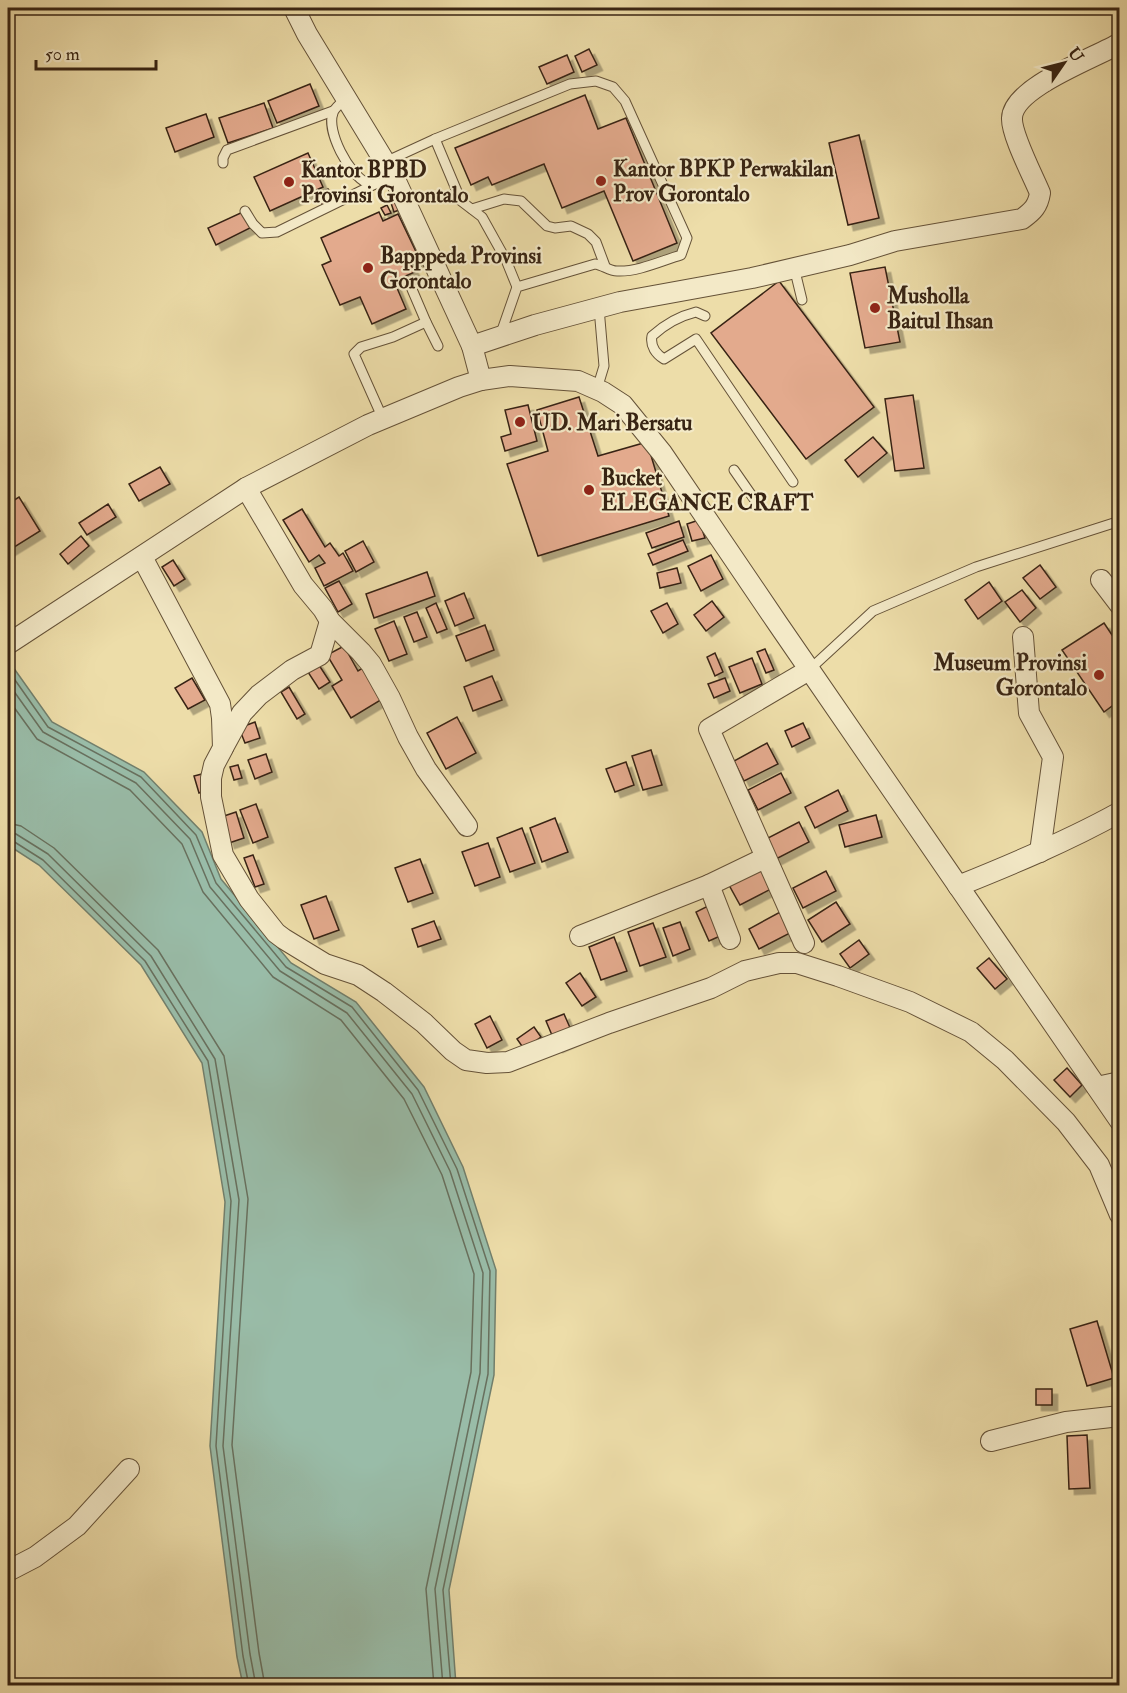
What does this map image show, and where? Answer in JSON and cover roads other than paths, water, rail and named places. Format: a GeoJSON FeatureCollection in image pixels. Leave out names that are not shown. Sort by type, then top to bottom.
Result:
{"type":"FeatureCollection","features":[{"type":"Feature","properties":{"kind":"street"},"geometry":{"type":"LineString","coordinates":[[294,8],[340,106],[390,170],[472,346],[481,380]]}},
{"type":"Feature","properties":{"kind":"street"},"geometry":{"type":"LineString","coordinates":[[472,346],[598,308],[713,286],[850,255],[895,240],[1022,219],[1033,212],[1040,193],[1014,129],[1011,117],[1017,106],[1027,93],[1043,82],[1119,43]]}},
{"type":"Feature","properties":{"kind":"street"},"geometry":{"type":"LineString","coordinates":[[8,644],[246,488],[383,419],[481,380],[510,376],[579,381],[623,405],[662,453],[1119,1121]]}},
{"type":"Feature","properties":{"kind":"street"},"geometry":{"type":"LineString","coordinates":[[246,488],[293,570],[330,621],[371,664],[426,769],[467,826]]}},
{"type":"Feature","properties":{"kind":"street"},"geometry":{"type":"LineString","coordinates":[[133,563],[220,704],[223,748]]}},
{"type":"Feature","properties":{"kind":"street"},"geometry":{"type":"LineString","coordinates":[[1101,580],[1119,605]]}},
{"type":"Feature","properties":{"kind":"street"},"geometry":{"type":"LineString","coordinates":[[330,621],[320,655],[292,670],[259,695],[242,713],[214,765],[211,778],[211,796],[223,855],[249,899],[276,933],[325,964],[358,975],[384,992],[466,1060],[487,1063],[508,1062],[609,1023],[711,988],[745,970],[779,963],[797,963],[838,976],[910,1002],[971,1032],[1005,1060],[1066,1122],[1099,1166],[1119,1215]]}},
{"type":"Feature","properties":{"kind":"street"},"geometry":{"type":"LineString","coordinates":[[1023,637],[1029,713],[1053,757],[1040,852]]}},
{"type":"Feature","properties":{"kind":"street"},"geometry":{"type":"LineString","coordinates":[[804,943],[709,729],[809,670]]}},
{"type":"Feature","properties":{"kind":"street"},"geometry":{"type":"LineString","coordinates":[[958,886],[1040,852],[1119,812]]}},
{"type":"Feature","properties":{"kind":"street"},"geometry":{"type":"LineString","coordinates":[[580,936],[709,885],[765,858]]}},
{"type":"Feature","properties":{"kind":"street"},"geometry":{"type":"LineString","coordinates":[[709,885],[730,939]]}},
{"type":"Feature","properties":{"kind":"street"},"geometry":{"type":"LineString","coordinates":[[1097,1087],[1119,1082]]}},
{"type":"Feature","properties":{"kind":"street"},"geometry":{"type":"LineString","coordinates":[[991,1441],[1066,1422],[1119,1416]]}},
{"type":"Feature","properties":{"kind":"street"},"geometry":{"type":"LineString","coordinates":[[8,1570],[35,1557],[77,1526],[129,1469]]}},
{"type":"Feature","properties":{"kind":"lane"},"geometry":{"type":"LineString","coordinates":[[244,211],[262,233],[277,232],[375,184],[390,170],[435,139],[570,84],[596,81],[613,87],[625,101],[687,238],[681,255],[628,271],[613,271],[595,264],[517,287]]}},
{"type":"Feature","properties":{"kind":"lane"},"geometry":{"type":"LineString","coordinates":[[223,163],[227,150],[340,106]]}},
{"type":"Feature","properties":{"kind":"lane"},"geometry":{"type":"LineString","coordinates":[[340,106],[331,123],[340,152],[365,182],[375,184]]}},
{"type":"Feature","properties":{"kind":"lane"},"geometry":{"type":"LineString","coordinates":[[435,139],[461,201],[482,217],[507,260],[517,287],[500,336]]}},
{"type":"Feature","properties":{"kind":"lane"},"geometry":{"type":"LineString","coordinates":[[472,209],[504,199],[521,201],[547,226],[555,228],[572,226],[588,234],[596,242],[605,266]]}},
{"type":"Feature","properties":{"kind":"lane"},"geometry":{"type":"LineString","coordinates":[[794,267],[802,300]]}},
{"type":"Feature","properties":{"kind":"lane"},"geometry":{"type":"LineString","coordinates":[[411,287],[438,346]]}},
{"type":"Feature","properties":{"kind":"lane"},"geometry":{"type":"LineString","coordinates":[[597,389],[604,366],[598,308]]}},
{"type":"Feature","properties":{"kind":"lane"},"geometry":{"type":"LineString","coordinates":[[705,316],[696,312],[688,314],[660,329],[652,336],[654,351],[664,359],[696,339],[793,482]]}},
{"type":"Feature","properties":{"kind":"lane"},"geometry":{"type":"LineString","coordinates":[[383,419],[354,354],[361,347],[393,337],[426,322]]}},
{"type":"Feature","properties":{"kind":"lane"},"geometry":{"type":"LineString","coordinates":[[734,470],[759,506]]}},
{"type":"Feature","properties":{"kind":"lane"},"geometry":{"type":"LineString","coordinates":[[809,670],[873,611],[976,567],[1119,521]]}},
{"type":"Feature","properties":{"kind":"water"},"geometry":{"type":"Polygon","coordinates":[[[8,660],[52,722],[144,772],[202,832],[221,879],[291,963],[356,1002],[424,1087],[463,1167],[496,1270],[494,1375],[449,1590],[456,1685],[243,1685],[237,1657],[210,1446],[225,1202],[202,1063],[141,965],[39,865],[8,845],[8,660]]]}},
{"type":"Feature","properties":{"kind":"place","name":"Kantor BPKP Perwakilan Prov Gorontalo"},"geometry":{"type":"Point","coordinates":[601,181]}},
{"type":"Feature","properties":{"kind":"place","name":"Kantor BPBD Provinsi Gorontalo"},"geometry":{"type":"Point","coordinates":[289,182]}},
{"type":"Feature","properties":{"kind":"place","name":"Bapppeda Provinsi Gorontalo"},"geometry":{"type":"Point","coordinates":[368,268]}},
{"type":"Feature","properties":{"kind":"place","name":"Musholla Baitul Ihsan"},"geometry":{"type":"Point","coordinates":[875,308]}},
{"type":"Feature","properties":{"kind":"place","name":"UD. Mari Bersatu"},"geometry":{"type":"Point","coordinates":[520,422]}},
{"type":"Feature","properties":{"kind":"place","name":"Bucket ELEGANCE CRAFT"},"geometry":{"type":"Point","coordinates":[589,490]}},
{"type":"Feature","properties":{"kind":"place","name":"Museum Provinsi Gorontalo"},"geometry":{"type":"Point","coordinates":[1099,675]}}]}
